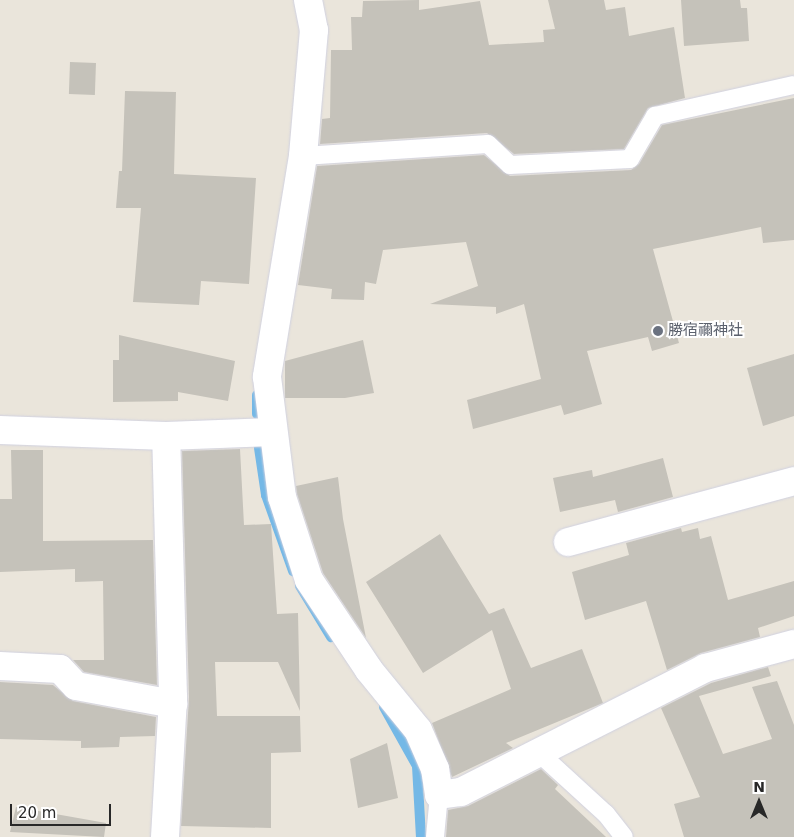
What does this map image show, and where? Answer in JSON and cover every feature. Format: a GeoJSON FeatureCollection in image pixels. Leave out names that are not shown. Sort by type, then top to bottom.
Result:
{"type":"FeatureCollection","features":[{"type":"Feature","properties":{"kind":"street"},"geometry":{"type":"LineString","coordinates":[[308,0],[314,30],[303,156],[267,377],[272,432],[282,497],[310,580],[370,670],[418,730],[435,769],[439,796],[462,792],[705,668],[794,644]]}},
{"type":"Feature","properties":{"kind":"street"},"geometry":{"type":"LineString","coordinates":[[0,430],[166,436],[272,432]]}},
{"type":"Feature","properties":{"kind":"street"},"geometry":{"type":"LineString","coordinates":[[165,837],[173,704],[166,436]]}},
{"type":"Feature","properties":{"kind":"street"},"geometry":{"type":"LineString","coordinates":[[568,542],[794,481]]}},
{"type":"Feature","properties":{"kind":"street"},"geometry":{"type":"LineString","coordinates":[[0,666],[60,668],[76,686],[173,704]]}},
{"type":"Feature","properties":{"kind":"lane"},"geometry":{"type":"LineString","coordinates":[[303,156],[488,144],[510,165],[630,159],[655,116],[794,85]]}},
{"type":"Feature","properties":{"kind":"lane"},"geometry":{"type":"LineString","coordinates":[[538,752],[606,814],[624,837]]}},
{"type":"Feature","properties":{"kind":"lane"},"geometry":{"type":"LineString","coordinates":[[435,837],[439,796]]}},
{"type":"Feature","properties":{"kind":"building"},"geometry":{"type":"Polygon","coordinates":[[[419,0],[419,10],[480,1],[489,45],[544,42],[543,30],[555,29],[548,0],[604,0],[606,10],[625,7],[629,36],[674,27],[685,98],[648,108],[624,149],[514,154],[487,133],[320,144],[322,119],[330,118],[331,50],[352,50],[351,17],[362,17],[363,1],[419,0]]]}},
{"type":"Feature","properties":{"kind":"building"},"geometry":{"type":"Polygon","coordinates":[[[681,0],[740,0],[741,8],[747,8],[749,41],[684,46],[681,0]]]}},
{"type":"Feature","properties":{"kind":"building"},"geometry":{"type":"Polygon","coordinates":[[[70,62],[96,63],[95,95],[69,94],[70,62]]]}},
{"type":"Feature","properties":{"kind":"building"},"geometry":{"type":"Polygon","coordinates":[[[125,91],[176,92],[174,174],[256,178],[249,284],[201,281],[199,305],[133,302],[141,208],[116,208],[119,171],[122,171],[125,91]]]}},
{"type":"Feature","properties":{"kind":"building"},"geometry":{"type":"Polygon","coordinates":[[[794,98],[794,240],[763,243],[761,227],[653,249],[679,343],[652,351],[648,337],[587,351],[602,404],[564,415],[561,405],[473,429],[467,400],[541,379],[524,304],[496,314],[496,307],[430,304],[478,286],[466,242],[383,250],[376,284],[365,282],[364,300],[331,299],[332,289],[298,285],[317,166],[484,155],[510,176],[631,170],[639,164],[662,125],[794,98]]]}},
{"type":"Feature","properties":{"kind":"building"},"geometry":{"type":"Polygon","coordinates":[[[119,335],[235,361],[228,401],[178,392],[178,401],[113,402],[113,360],[119,360],[119,335]]]}},
{"type":"Feature","properties":{"kind":"building"},"geometry":{"type":"Polygon","coordinates":[[[363,340],[374,393],[345,398],[285,398],[285,361],[363,340]]]}},
{"type":"Feature","properties":{"kind":"building"},"geometry":{"type":"Polygon","coordinates":[[[794,354],[794,416],[763,426],[747,368],[794,354]]]}},
{"type":"Feature","properties":{"kind":"building"},"geometry":{"type":"Polygon","coordinates":[[[240,449],[244,525],[271,524],[277,614],[298,613],[300,711],[278,662],[215,662],[217,716],[300,716],[301,752],[271,753],[271,828],[181,826],[189,697],[182,451],[240,449]]]}},
{"type":"Feature","properties":{"kind":"building"},"geometry":{"type":"Polygon","coordinates":[[[11,450],[43,450],[43,541],[153,540],[157,685],[84,672],[73,660],[104,660],[103,581],[75,582],[75,569],[0,572],[0,499],[12,499],[11,450]]]}},
{"type":"Feature","properties":{"kind":"building"},"geometry":{"type":"Polygon","coordinates":[[[663,458],[673,497],[618,512],[615,500],[560,512],[553,478],[592,470],[593,477],[663,458]]]}},
{"type":"Feature","properties":{"kind":"building"},"geometry":{"type":"Polygon","coordinates":[[[338,477],[343,519],[366,638],[323,573],[297,494],[296,486],[338,477]]]}},
{"type":"Feature","properties":{"kind":"building"},"geometry":{"type":"Polygon","coordinates":[[[681,528],[682,532],[698,528],[700,539],[711,536],[728,600],[794,581],[794,616],[758,628],[760,637],[701,653],[667,670],[646,601],[585,620],[572,572],[629,555],[626,543],[681,528]]]}},
{"type":"Feature","properties":{"kind":"building"},"geometry":{"type":"Polygon","coordinates":[[[440,534],[489,614],[504,608],[531,668],[582,649],[603,703],[506,743],[513,748],[452,777],[432,723],[511,689],[492,630],[423,673],[366,582],[440,534]]]}},
{"type":"Feature","properties":{"kind":"building"},"geometry":{"type":"Polygon","coordinates":[[[768,667],[771,676],[699,696],[723,754],[772,739],[752,687],[777,681],[794,725],[794,837],[684,837],[674,804],[700,797],[661,708],[711,683],[768,667]]]}},
{"type":"Feature","properties":{"kind":"building"},"geometry":{"type":"Polygon","coordinates":[[[0,682],[53,685],[73,701],[156,717],[155,736],[120,737],[119,747],[81,748],[81,741],[0,739],[0,682]]]}},
{"type":"Feature","properties":{"kind":"building"},"geometry":{"type":"Polygon","coordinates":[[[387,743],[398,798],[358,808],[350,759],[387,743]]]}},
{"type":"Feature","properties":{"kind":"building"},"geometry":{"type":"Polygon","coordinates":[[[541,769],[558,785],[555,789],[606,837],[446,837],[448,810],[468,806],[541,769]]]}},
{"type":"Feature","properties":{"kind":"building"},"geometry":{"type":"Polygon","coordinates":[[[16,807],[106,823],[104,837],[10,832],[16,807]]]}},
{"type":"Feature","properties":{"kind":"waterway"},"geometry":{"type":"LineString","coordinates":[[257,395],[257,414]]}},
{"type":"Feature","properties":{"kind":"waterway"},"geometry":{"type":"LineString","coordinates":[[259,448],[266,495],[293,571]]}},
{"type":"Feature","properties":{"kind":"waterway"},"geometry":{"type":"LineString","coordinates":[[300,586],[331,637]]}},
{"type":"Feature","properties":{"kind":"waterway"},"geometry":{"type":"LineString","coordinates":[[384,707],[417,766],[421,837]]}},
{"type":"Feature","properties":{"kind":"place","name":"勝宿禰神社"},"geometry":{"type":"Point","coordinates":[658,331]}}]}
